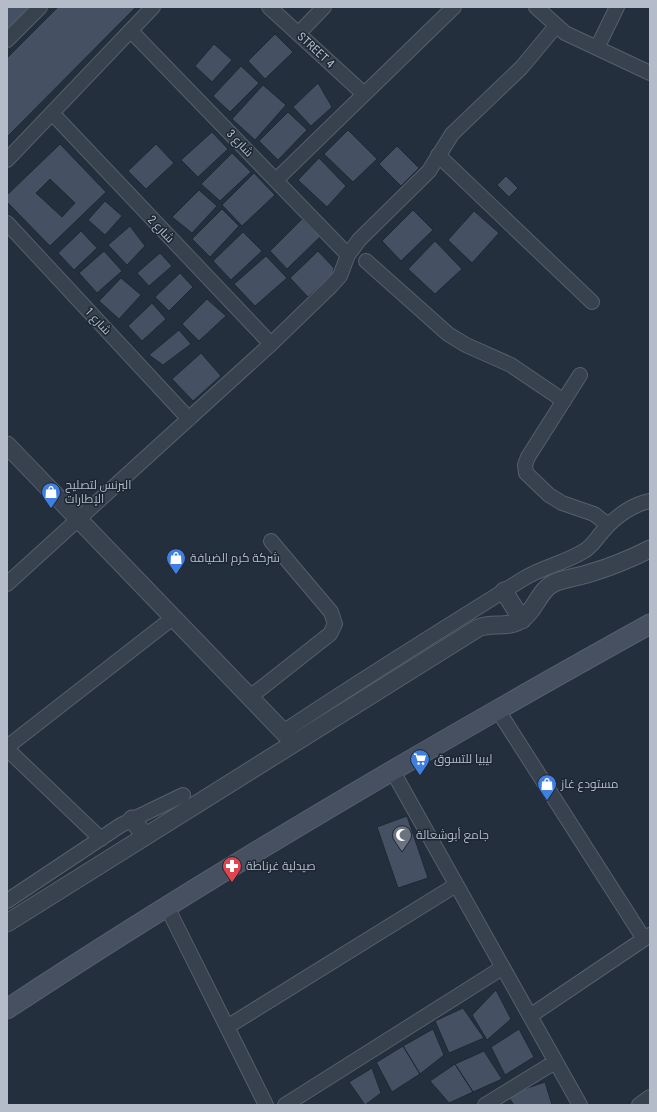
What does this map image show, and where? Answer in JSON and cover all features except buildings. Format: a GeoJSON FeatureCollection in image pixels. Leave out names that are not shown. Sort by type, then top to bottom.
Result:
{"type":"FeatureCollection","features":[{"type":"Feature","properties":{"kind":"main road"},"geometry":{"type":"LineString","coordinates":[[7,1009],[167,908],[392,770],[497,709],[650,624]]}},
{"type":"Feature","properties":{"kind":"street"},"geometry":{"type":"LineString","coordinates":[[7,40],[40,7]]}},
{"type":"Feature","properties":{"kind":"street"},"geometry":{"type":"LineString","coordinates":[[7,149],[144,7]]}},
{"type":"Feature","properties":{"kind":"street"},"geometry":{"type":"LineString","coordinates":[[7,160],[154,7]]}},
{"type":"Feature","properties":{"kind":"street","name":"STREET 4"},"geometry":{"type":"LineString","coordinates":[[269,7],[364,94]]}},
{"type":"Feature","properties":{"kind":"street"},"geometry":{"type":"LineString","coordinates":[[298,34],[324,7]]}},
{"type":"Feature","properties":{"kind":"street"},"geometry":{"type":"LineString","coordinates":[[276,180],[454,7]]}},
{"type":"Feature","properties":{"kind":"street"},"geometry":{"type":"LineString","coordinates":[[536,7],[565,33],[650,73]]}},
{"type":"Feature","properties":{"kind":"street"},"geometry":{"type":"LineString","coordinates":[[597,48],[617,7]]}},
{"type":"Feature","properties":{"kind":"street"},"geometry":{"type":"LineString","coordinates":[[7,584],[271,344],[336,281],[348,255],[359,240],[429,171],[452,134],[516,73],[556,26]]}},
{"type":"Feature","properties":{"kind":"street","name":"شارع 3"},"geometry":{"type":"LineString","coordinates":[[131,31],[348,255]]}},
{"type":"Feature","properties":{"kind":"street","name":"شارع 2"},"geometry":{"type":"LineString","coordinates":[[52,114],[271,344]]}},
{"type":"Feature","properties":{"kind":"street"},"geometry":{"type":"LineString","coordinates":[[438,155],[592,302]]}},
{"type":"Feature","properties":{"kind":"street","name":"شارع 1"},"geometry":{"type":"LineString","coordinates":[[7,223],[189,419]]}},
{"type":"Feature","properties":{"kind":"street"},"geometry":{"type":"LineString","coordinates":[[366,261],[448,334],[466,345],[511,365],[564,401]]}},
{"type":"Feature","properties":{"kind":"street"},"geometry":{"type":"LineString","coordinates":[[580,374],[526,461],[526,473],[555,500],[594,514],[608,525]]}},
{"type":"Feature","properties":{"kind":"street"},"geometry":{"type":"LineString","coordinates":[[7,445],[288,737]]}},
{"type":"Feature","properties":{"kind":"street"},"geometry":{"type":"LineString","coordinates":[[7,923],[145,836],[288,737],[392,660],[534,572],[584,552],[594,543],[608,525],[633,508],[650,501]]}},
{"type":"Feature","properties":{"kind":"street"},"geometry":{"type":"LineString","coordinates":[[250,697],[330,634],[335,624],[331,612],[272,541]]}},
{"type":"Feature","properties":{"kind":"street"},"geometry":{"type":"LineString","coordinates":[[288,737],[478,628],[490,625],[510,625],[522,620],[532,610],[541,594],[555,583],[611,566],[650,549]]}},
{"type":"Feature","properties":{"kind":"street"},"geometry":{"type":"LineString","coordinates":[[504,591],[522,620]]}},
{"type":"Feature","properties":{"kind":"street"},"geometry":{"type":"LineString","coordinates":[[101,839],[7,748],[174,617]]}},
{"type":"Feature","properties":{"kind":"street"},"geometry":{"type":"LineString","coordinates":[[497,709],[647,937],[530,1016]]}},
{"type":"Feature","properties":{"kind":"street"},"geometry":{"type":"LineString","coordinates":[[392,770],[580,1105]]}},
{"type":"Feature","properties":{"kind":"street"},"geometry":{"type":"LineString","coordinates":[[7,901],[132,819],[183,795]]}},
{"type":"Feature","properties":{"kind":"street"},"geometry":{"type":"LineString","coordinates":[[132,819],[145,836]]}},
{"type":"Feature","properties":{"kind":"street"},"geometry":{"type":"LineString","coordinates":[[226,1027],[456,885]]}},
{"type":"Feature","properties":{"kind":"street"},"geometry":{"type":"LineString","coordinates":[[167,908],[266,1105]]}},
{"type":"Feature","properties":{"kind":"street"},"geometry":{"type":"LineString","coordinates":[[285,1105],[502,968]]}},
{"type":"Feature","properties":{"kind":"street"},"geometry":{"type":"LineString","coordinates":[[485,1105],[555,1062]]}},
{"type":"Feature","properties":{"kind":"street"},"geometry":{"type":"LineString","coordinates":[[639,1105],[650,1098]]}},
{"type":"Feature","properties":{"kind":"place","name":"البرنس لتصليح الإطارات"},"geometry":{"type":"Point","coordinates":[51,509]}},
{"type":"Feature","properties":{"kind":"place","name":"شركة كرم الضيافة"},"geometry":{"type":"Point","coordinates":[176,575]}},
{"type":"Feature","properties":{"kind":"place","name":"ليبيا للتسوق"},"geometry":{"type":"Point","coordinates":[420,776]}},
{"type":"Feature","properties":{"kind":"place","name":"مستودع غاز"},"geometry":{"type":"Point","coordinates":[547,801]}},
{"type":"Feature","properties":{"kind":"place","name":"جامع أبوشعالة"},"geometry":{"type":"Point","coordinates":[402,852]}},
{"type":"Feature","properties":{"kind":"place","name":"صيدلية غرناطة"},"geometry":{"type":"Point","coordinates":[232,883]}}]}
